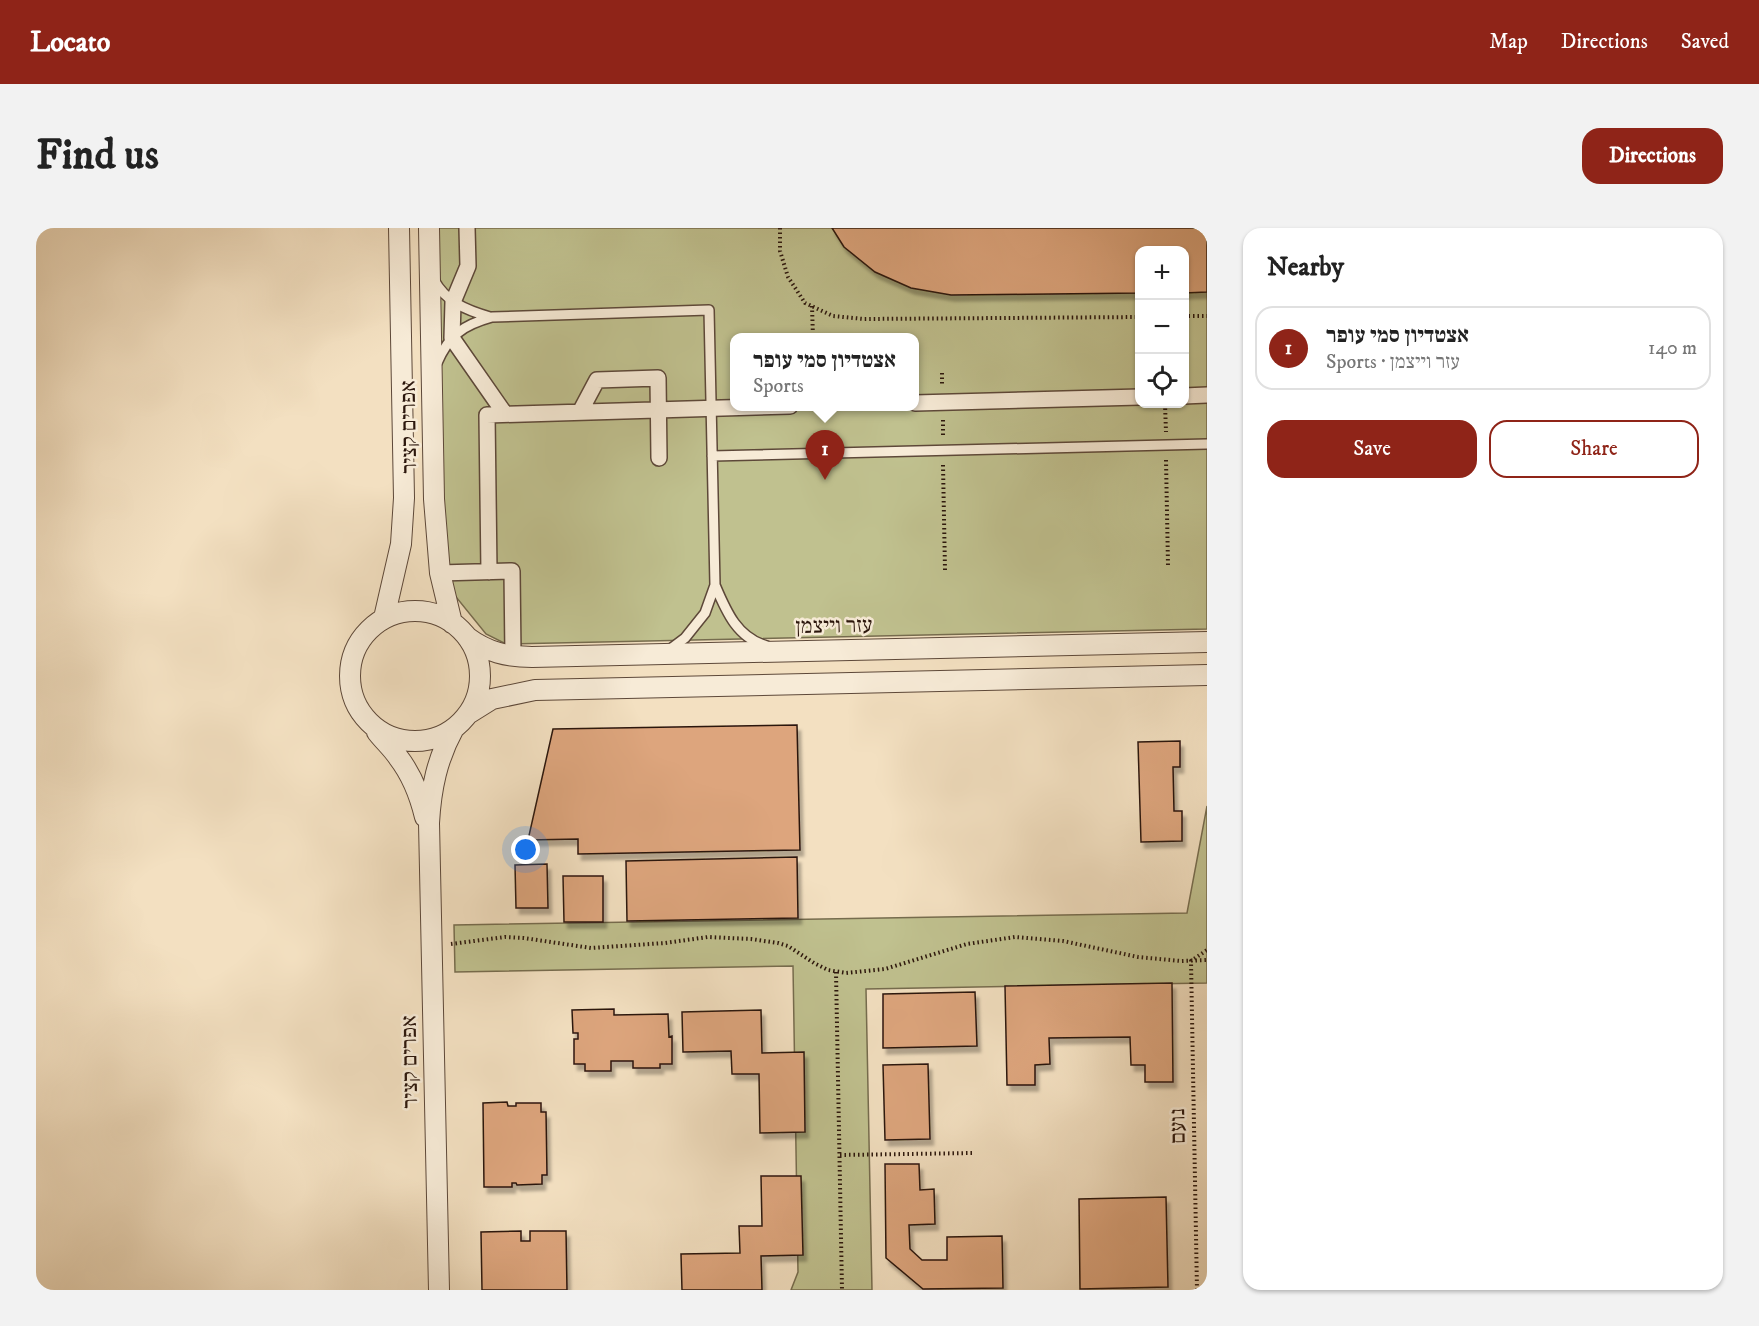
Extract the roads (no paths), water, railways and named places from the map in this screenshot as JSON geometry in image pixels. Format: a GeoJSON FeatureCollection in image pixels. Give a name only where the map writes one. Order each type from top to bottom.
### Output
{"type":"FeatureCollection","features":[{"type":"Feature","properties":{"kind":"street","name":"אפרים קציר"},"geometry":{"type":"LineString","coordinates":[[384,618],[400,544],[404,498],[399,228]]}},
{"type":"Feature","properties":{"kind":"street","name":"אפרים קציר"},"geometry":{"type":"LineString","coordinates":[[429,228],[434,499],[440,573],[452,623]]}},
{"type":"Feature","properties":{"kind":"street"},"geometry":{"type":"LineString","coordinates":[[467,228],[468,266],[453,302],[452,338],[505,414]]}},
{"type":"Feature","properties":{"kind":"street"},"geometry":{"type":"LineString","coordinates":[[580,412],[597,380],[658,378],[659,458]]}},
{"type":"Feature","properties":{"kind":"street"},"geometry":{"type":"LineString","coordinates":[[1189,396],[1207,395]]}},
{"type":"Feature","properties":{"kind":"street"},"geometry":{"type":"LineString","coordinates":[[919,403],[1135,397]]}},
{"type":"Feature","properties":{"kind":"street"},"geometry":{"type":"LineString","coordinates":[[489,572],[487,415],[730,408]]}},
{"type":"Feature","properties":{"kind":"street"},"geometry":{"type":"LineString","coordinates":[[440,573],[512,571],[513,656]]}},
{"type":"Feature","properties":{"kind":"street"},"geometry":{"type":"LineString","coordinates":[[468,714],[477,696],[480,675],[476,654],[466,637],[452,623],[434,614],[414,610],[384,618],[361,639],[350,667],[350,688],[353,698],[369,723],[386,735],[416,742],[436,738],[454,728],[468,714],[492,699],[535,690],[1207,675]]}},
{"type":"Feature","properties":{"kind":"street","name":"עזר וייצמן"},"geometry":{"type":"LineString","coordinates":[[466,637],[484,649],[513,656],[1207,642]]}},
{"type":"Feature","properties":{"kind":"street","name":"אפרים קציר"},"geometry":{"type":"LineString","coordinates":[[369,723],[398,756],[410,775],[419,796],[429,834]]}},
{"type":"Feature","properties":{"kind":"street","name":"אפרים קציר"},"geometry":{"type":"LineString","coordinates":[[439,1290],[429,834],[430,802],[435,772],[454,728]]}},
{"type":"Feature","properties":{"kind":"lane"},"geometry":{"type":"LineString","coordinates":[[430,273],[438,289],[453,302],[467,310],[492,317]]}},
{"type":"Feature","properties":{"kind":"lane"},"geometry":{"type":"LineString","coordinates":[[432,373],[443,349],[452,338],[470,323],[492,317],[709,310],[715,585],[726,613],[739,630],[758,644],[787,651]]}},
{"type":"Feature","properties":{"kind":"lane"},"geometry":{"type":"LineString","coordinates":[[711,456],[1207,444]]}},
{"type":"Feature","properties":{"kind":"lane"},"geometry":{"type":"LineString","coordinates":[[662,654],[685,638],[705,613],[715,585]]}},
{"type":"Feature","properties":{"kind":"place","name":"אצטדיון סמי עופר"},"geometry":{"type":"Point","coordinates":[825,480]}}]}
